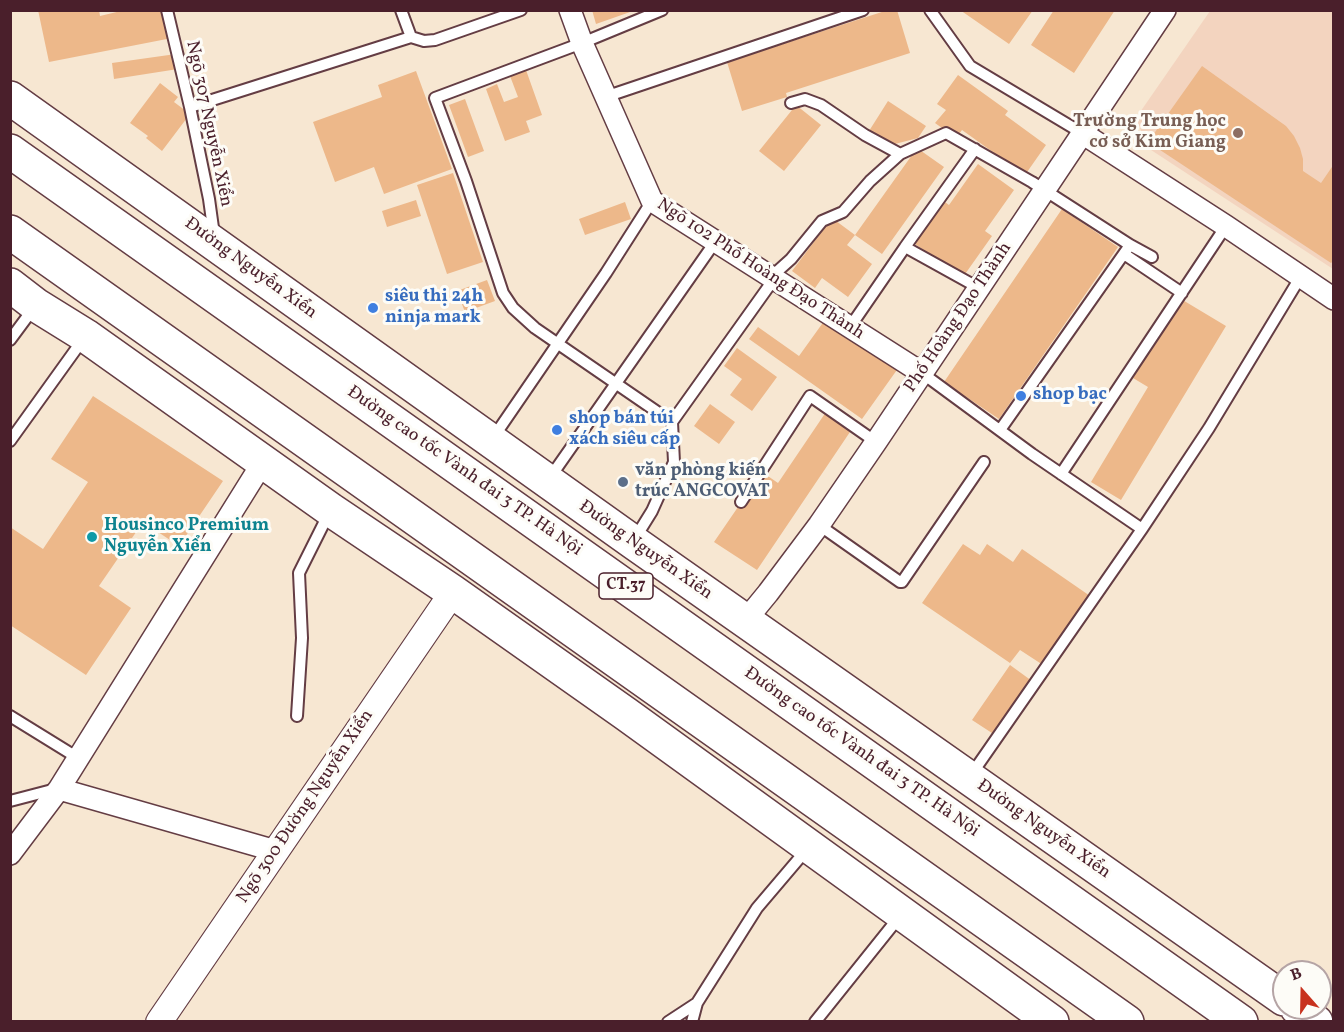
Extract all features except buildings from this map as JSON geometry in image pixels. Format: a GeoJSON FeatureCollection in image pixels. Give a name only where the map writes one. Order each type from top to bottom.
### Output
{"type":"FeatureCollection","features":[{"type":"Feature","properties":{"kind":"main road","name":"Đường Nguyễn Xiển"},"geometry":{"type":"LineString","coordinates":[[10,98],[633,542],[1272,991]]}},
{"type":"Feature","properties":{"kind":"main road","name":"Đường cao tốc Vành đai 3 TP. Hà Nội"},"geometry":{"type":"LineString","coordinates":[[10,151],[1241,1022]]}},
{"type":"Feature","properties":{"kind":"main road"},"geometry":{"type":"LineString","coordinates":[[10,232],[1127,1022]]}},
{"type":"Feature","properties":{"kind":"main road"},"geometry":{"type":"LineString","coordinates":[[10,244],[844,830],[1107,1022]]}},
{"type":"Feature","properties":{"kind":"main road"},"geometry":{"type":"LineString","coordinates":[[10,285],[626,714],[1052,1022]]}},
{"type":"Feature","properties":{"kind":"street","name":"Ngõ 102 Phố Hoàng Đạo Thành"},"geometry":{"type":"LineString","coordinates":[[570,10],[605,98],[652,201],[922,373]]}},
{"type":"Feature","properties":{"kind":"street","name":"Phố Hoàng Đạo Thành"},"geometry":{"type":"LineString","coordinates":[[746,621],[819,525],[876,442],[1165,10]]}},
{"type":"Feature","properties":{"kind":"street"},"geometry":{"type":"LineString","coordinates":[[1082,133],[1334,298]]}},
{"type":"Feature","properties":{"kind":"street"},"geometry":{"type":"LineString","coordinates":[[10,854],[59,789],[263,462]]}},
{"type":"Feature","properties":{"kind":"street","name":"Ngõ 300 Đường Nguyễn Xiển"},"geometry":{"type":"LineString","coordinates":[[159,1022],[453,592]]}},
{"type":"Feature","properties":{"kind":"street"},"geometry":{"type":"LineString","coordinates":[[59,789],[276,851]]}},
{"type":"Feature","properties":{"kind":"lane","name":"Ngõ 307 Nguyễn Xiển"},"geometry":{"type":"LineString","coordinates":[[167,10],[190,107],[216,244]]}},
{"type":"Feature","properties":{"kind":"lane"},"geometry":{"type":"LineString","coordinates":[[401,10],[411,38]]}},
{"type":"Feature","properties":{"kind":"lane"},"geometry":{"type":"LineString","coordinates":[[190,107],[411,38],[424,41],[435,40],[521,10]]}},
{"type":"Feature","properties":{"kind":"lane"},"geometry":{"type":"LineString","coordinates":[[662,10],[582,43],[435,98],[504,293],[513,308],[558,343],[672,422]]}},
{"type":"Feature","properties":{"kind":"lane"},"geometry":{"type":"LineString","coordinates":[[605,98],[863,10]]}},
{"type":"Feature","properties":{"kind":"lane"},"geometry":{"type":"LineString","coordinates":[[930,10],[970,66],[1082,133]]}},
{"type":"Feature","properties":{"kind":"lane"},"geometry":{"type":"LineString","coordinates":[[791,103],[805,99],[821,105],[865,135],[900,154]]}},
{"type":"Feature","properties":{"kind":"lane"},"geometry":{"type":"LineString","coordinates":[[633,542],[652,511],[674,462],[672,422],[773,278],[822,221],[843,212],[870,181],[900,154],[946,133],[1044,190],[1182,293]]}},
{"type":"Feature","properties":{"kind":"lane"},"geometry":{"type":"LineString","coordinates":[[850,327],[975,149]]}},
{"type":"Feature","properties":{"kind":"lane"},"geometry":{"type":"LineString","coordinates":[[491,441],[606,273],[652,201]]}},
{"type":"Feature","properties":{"kind":"lane"},"geometry":{"type":"LineString","coordinates":[[1061,474],[1226,226]]}},
{"type":"Feature","properties":{"kind":"lane"},"geometry":{"type":"LineString","coordinates":[[548,481],[715,242]]}},
{"type":"Feature","properties":{"kind":"lane"},"geometry":{"type":"LineString","coordinates":[[905,247],[979,288]]}},
{"type":"Feature","properties":{"kind":"lane"},"geometry":{"type":"LineString","coordinates":[[1127,250],[1152,256]]}},
{"type":"Feature","properties":{"kind":"lane"},"geometry":{"type":"LineString","coordinates":[[1000,430],[1127,250]]}},
{"type":"Feature","properties":{"kind":"lane"},"geometry":{"type":"LineString","coordinates":[[969,778],[1142,529],[1209,428],[1301,276]]}},
{"type":"Feature","properties":{"kind":"lane"},"geometry":{"type":"LineString","coordinates":[[10,340],[36,305]]}},
{"type":"Feature","properties":{"kind":"lane"},"geometry":{"type":"LineString","coordinates":[[10,441],[86,336]]}},
{"type":"Feature","properties":{"kind":"lane"},"geometry":{"type":"LineString","coordinates":[[922,373],[1061,474],[1142,529]]}},
{"type":"Feature","properties":{"kind":"lane"},"geometry":{"type":"LineString","coordinates":[[741,502],[810,396],[876,442]]}},
{"type":"Feature","properties":{"kind":"lane"},"geometry":{"type":"LineString","coordinates":[[819,525],[902,582],[984,462]]}},
{"type":"Feature","properties":{"kind":"lane"},"geometry":{"type":"LineString","coordinates":[[297,716],[302,638],[299,573],[331,510]]}},
{"type":"Feature","properties":{"kind":"lane"},"geometry":{"type":"LineString","coordinates":[[10,716],[78,758]]}},
{"type":"Feature","properties":{"kind":"lane"},"geometry":{"type":"LineString","coordinates":[[10,801],[59,789]]}},
{"type":"Feature","properties":{"kind":"lane"},"geometry":{"type":"LineString","coordinates":[[692,1022],[698,1003],[757,908],[810,846]]}},
{"type":"Feature","properties":{"kind":"lane"},"geometry":{"type":"LineString","coordinates":[[815,1022],[902,914]]}},
{"type":"Feature","properties":{"kind":"lane"},"geometry":{"type":"LineString","coordinates":[[668,1022],[698,1003]]}},
{"type":"Feature","properties":{"kind":"shaded area","name":"Trường Trung học cơ sở Kim Giang"},"geometry":{"type":"Polygon","coordinates":[[[1210,11],[1333,11],[1333,269],[1148,148],[1136,118],[1210,11]]]}},
{"type":"Feature","properties":{"kind":"place","name":"Trường Trung học cơ sở Kim Giang"},"geometry":{"type":"Point","coordinates":[1238,133]}},
{"type":"Feature","properties":{"kind":"place","name":"siêu thị 24h ninja mark"},"geometry":{"type":"Point","coordinates":[373,308]}},
{"type":"Feature","properties":{"kind":"place","name":"shop bạc"},"geometry":{"type":"Point","coordinates":[1021,396]}},
{"type":"Feature","properties":{"kind":"place","name":"shop bán túi xách siêu cấp"},"geometry":{"type":"Point","coordinates":[557,430]}},
{"type":"Feature","properties":{"kind":"place","name":"văn phòng kiến trúc ANGCOVAT"},"geometry":{"type":"Point","coordinates":[623,482]}},
{"type":"Feature","properties":{"kind":"place","name":"Housinco Premium Nguyễn Xiển"},"geometry":{"type":"Point","coordinates":[92,537]}}]}
